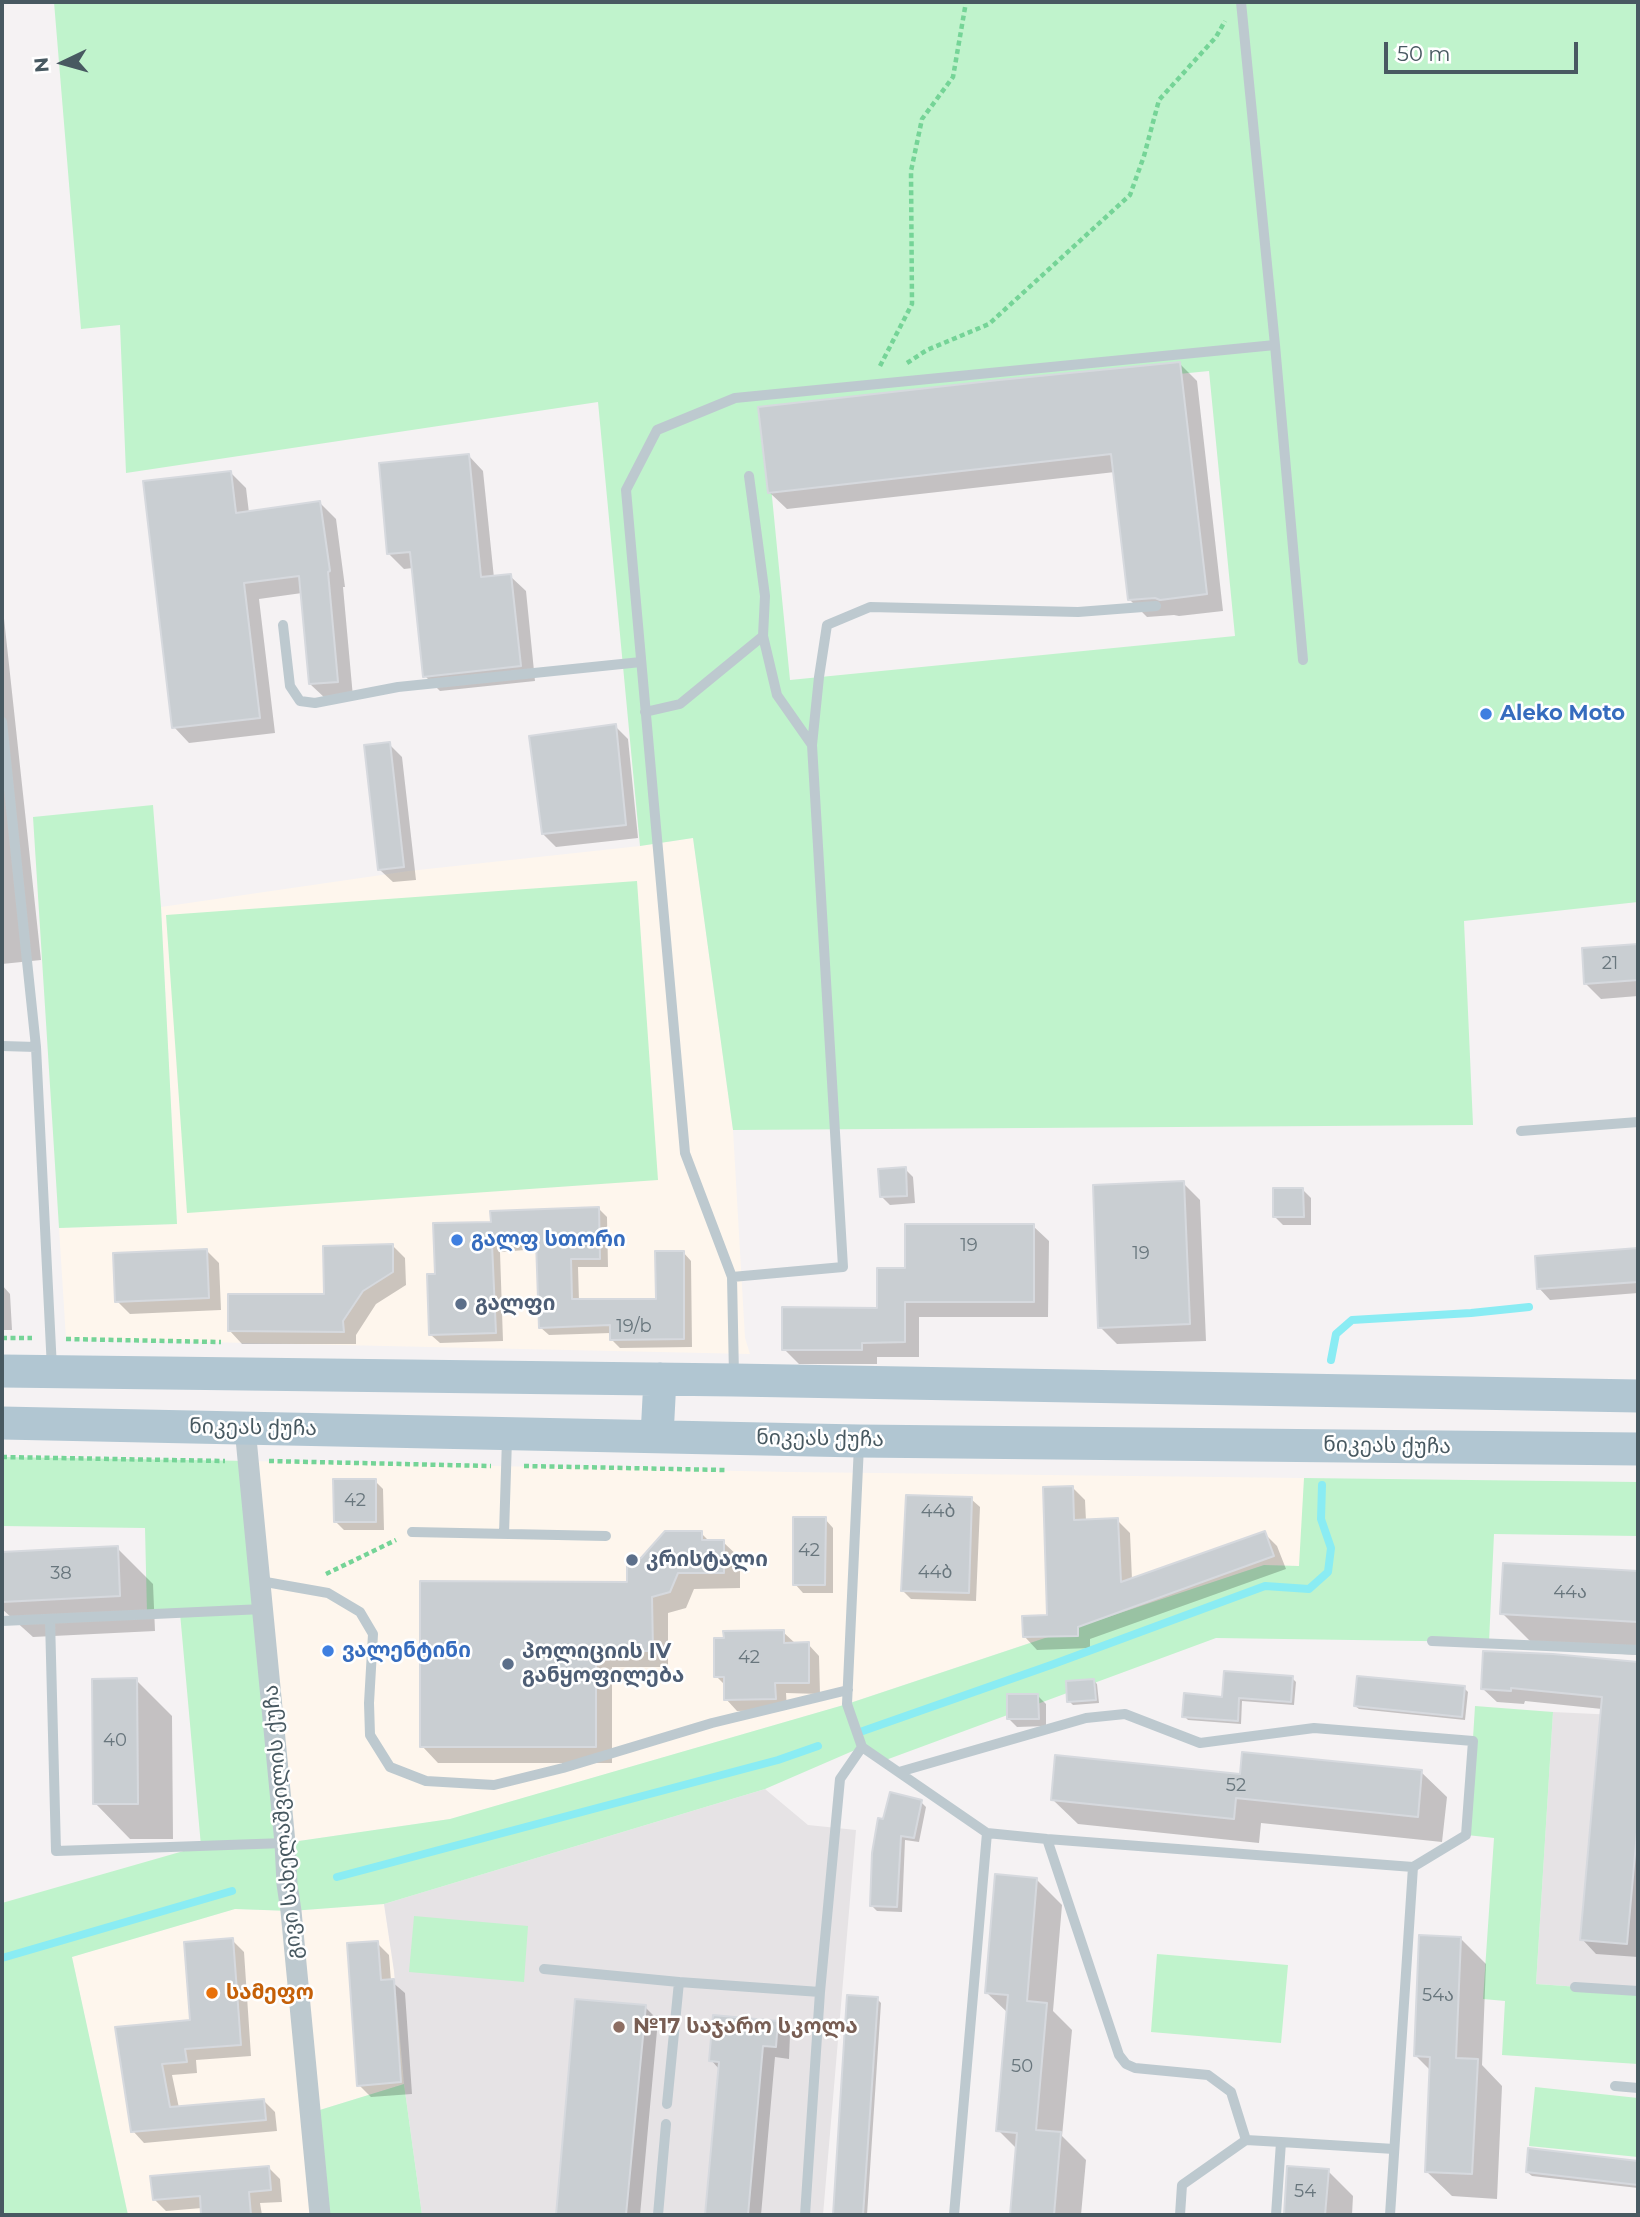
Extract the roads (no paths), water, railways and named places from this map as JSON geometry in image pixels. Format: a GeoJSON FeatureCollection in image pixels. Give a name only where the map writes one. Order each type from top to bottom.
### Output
{"type":"FeatureCollection","features":[{"type":"Feature","properties":{"kind":"main road"},"geometry":{"type":"LineString","coordinates":[[2,1371],[734,1380],[1638,1396]]}},
{"type":"Feature","properties":{"kind":"main road"},"geometry":{"type":"LineString","coordinates":[[657,1436],[660,1379]]}},
{"type":"Feature","properties":{"kind":"main road","name":"ნიკეას ქუჩა"},"geometry":{"type":"LineString","coordinates":[[2,1423],[859,1441],[1638,1449]]}},
{"type":"Feature","properties":{"kind":"street","name":"გივი სახელაშვილის ქუჩა"},"geometry":{"type":"LineString","coordinates":[[246,1428],[320,2215]]}},
{"type":"Feature","properties":{"kind":"lane"},"geometry":{"type":"LineString","coordinates":[[1241,2],[1303,660]]}},
{"type":"Feature","properties":{"kind":"lane"},"geometry":{"type":"LineString","coordinates":[[734,1380],[732,1277],[685,1153],[626,490],[657,430],[735,398],[1275,345]]}},
{"type":"Feature","properties":{"kind":"lane"},"geometry":{"type":"LineString","coordinates":[[749,476],[765,596],[763,636],[777,695],[812,745]]}},
{"type":"Feature","properties":{"kind":"lane"},"geometry":{"type":"LineString","coordinates":[[732,1277],[843,1267],[812,745],[818,677],[827,625],[870,607],[1078,612],[1156,606]]}},
{"type":"Feature","properties":{"kind":"lane"},"geometry":{"type":"LineString","coordinates":[[282,625],[290,686],[300,701],[315,703],[398,687],[641,662]]}},
{"type":"Feature","properties":{"kind":"lane"},"geometry":{"type":"LineString","coordinates":[[645,712],[680,704],[763,636]]}},
{"type":"Feature","properties":{"kind":"lane"},"geometry":{"type":"LineString","coordinates":[[2,722],[36,1047],[52,1371]]}},
{"type":"Feature","properties":{"kind":"lane"},"geometry":{"type":"LineString","coordinates":[[2,1046],[36,1047]]}},
{"type":"Feature","properties":{"kind":"lane"},"geometry":{"type":"LineString","coordinates":[[1521,1132],[1638,1122]]}},
{"type":"Feature","properties":{"kind":"lane"},"geometry":{"type":"LineString","coordinates":[[504,1534],[508,1433]]}},
{"type":"Feature","properties":{"kind":"lane"},"geometry":{"type":"LineString","coordinates":[[859,1441],[847,1704],[862,1747],[987,1833],[1413,1867],[1466,1835],[1473,1741],[1314,1728],[1200,1743],[1125,1714],[1086,1718],[899,1772]]}},
{"type":"Feature","properties":{"kind":"lane"},"geometry":{"type":"LineString","coordinates":[[412,1532],[606,1536]]}},
{"type":"Feature","properties":{"kind":"lane"},"geometry":{"type":"LineString","coordinates":[[260,1581],[328,1593],[360,1612],[373,1634],[370,1735],[390,1768],[426,1781],[494,1785],[563,1768],[712,1723],[848,1690]]}},
{"type":"Feature","properties":{"kind":"lane"},"geometry":{"type":"LineString","coordinates":[[2,1621],[263,1609]]}},
{"type":"Feature","properties":{"kind":"lane"},"geometry":{"type":"LineString","coordinates":[[50,1619],[57,1851],[285,1843]]}},
{"type":"Feature","properties":{"kind":"lane"},"geometry":{"type":"LineString","coordinates":[[1432,1641],[1638,1650]]}},
{"type":"Feature","properties":{"kind":"lane"},"geometry":{"type":"LineString","coordinates":[[804,2215],[820,1992],[840,1779],[862,1747]]}},
{"type":"Feature","properties":{"kind":"lane"},"geometry":{"type":"LineString","coordinates":[[954,2215],[987,1833]]}},
{"type":"Feature","properties":{"kind":"lane"},"geometry":{"type":"LineString","coordinates":[[1047,1839],[1119,2055],[1126,2064],[1135,2068],[1208,2075],[1231,2092],[1246,2140]]}},
{"type":"Feature","properties":{"kind":"lane"},"geometry":{"type":"LineString","coordinates":[[1390,2215],[1413,1867]]}},
{"type":"Feature","properties":{"kind":"lane"},"geometry":{"type":"LineString","coordinates":[[544,1969],[820,1992]]}},
{"type":"Feature","properties":{"kind":"lane"},"geometry":{"type":"LineString","coordinates":[[667,2104],[679,1982]]}},
{"type":"Feature","properties":{"kind":"lane"},"geometry":{"type":"LineString","coordinates":[[1574,1987],[1638,1991]]}},
{"type":"Feature","properties":{"kind":"lane"},"geometry":{"type":"LineString","coordinates":[[1615,2086],[1638,2088]]}},
{"type":"Feature","properties":{"kind":"lane"},"geometry":{"type":"LineString","coordinates":[[658,2215],[666,2124]]}},
{"type":"Feature","properties":{"kind":"lane"},"geometry":{"type":"LineString","coordinates":[[1180,2215],[1182,2185],[1246,2140],[1394,2148]]}},
{"type":"Feature","properties":{"kind":"lane"},"geometry":{"type":"LineString","coordinates":[[1276,2215],[1281,2142]]}},
{"type":"Feature","properties":{"kind":"waterway"},"geometry":{"type":"LineString","coordinates":[[1331,1360],[1336,1334],[1352,1320],[1529,1307]]}},
{"type":"Feature","properties":{"kind":"waterway"},"geometry":{"type":"LineString","coordinates":[[860,1732],[1265,1586],[1309,1589],[1328,1572],[1331,1548],[1321,1519],[1322,1485]]}},
{"type":"Feature","properties":{"kind":"waterway"},"geometry":{"type":"LineString","coordinates":[[337,1877],[778,1760],[818,1746]]}},
{"type":"Feature","properties":{"kind":"waterway"},"geometry":{"type":"LineString","coordinates":[[2,1958],[232,1891]]}},
{"type":"Feature","properties":{"kind":"place","name":"Aleko Moto"},"geometry":{"type":"Point","coordinates":[1486,714]}},
{"type":"Feature","properties":{"kind":"place","name":"გალფ სთორი"},"geometry":{"type":"Point","coordinates":[457,1240]}},
{"type":"Feature","properties":{"kind":"place","name":"გალფი"},"geometry":{"type":"Point","coordinates":[461,1304]}},
{"type":"Feature","properties":{"kind":"place","name":"კრისტალი"},"geometry":{"type":"Point","coordinates":[632,1560]}},
{"type":"Feature","properties":{"kind":"place","name":"ვალენტინი"},"geometry":{"type":"Point","coordinates":[328,1651]}},
{"type":"Feature","properties":{"kind":"place","name":"პოლიციის IV განყოფილება"},"geometry":{"type":"Point","coordinates":[508,1664]}},
{"type":"Feature","properties":{"kind":"place","name":"სამეფო"},"geometry":{"type":"Point","coordinates":[212,1993]}},
{"type":"Feature","properties":{"kind":"place","name":"№17 საჯარო სკოლა"},"geometry":{"type":"Point","coordinates":[619,2027]}}]}
